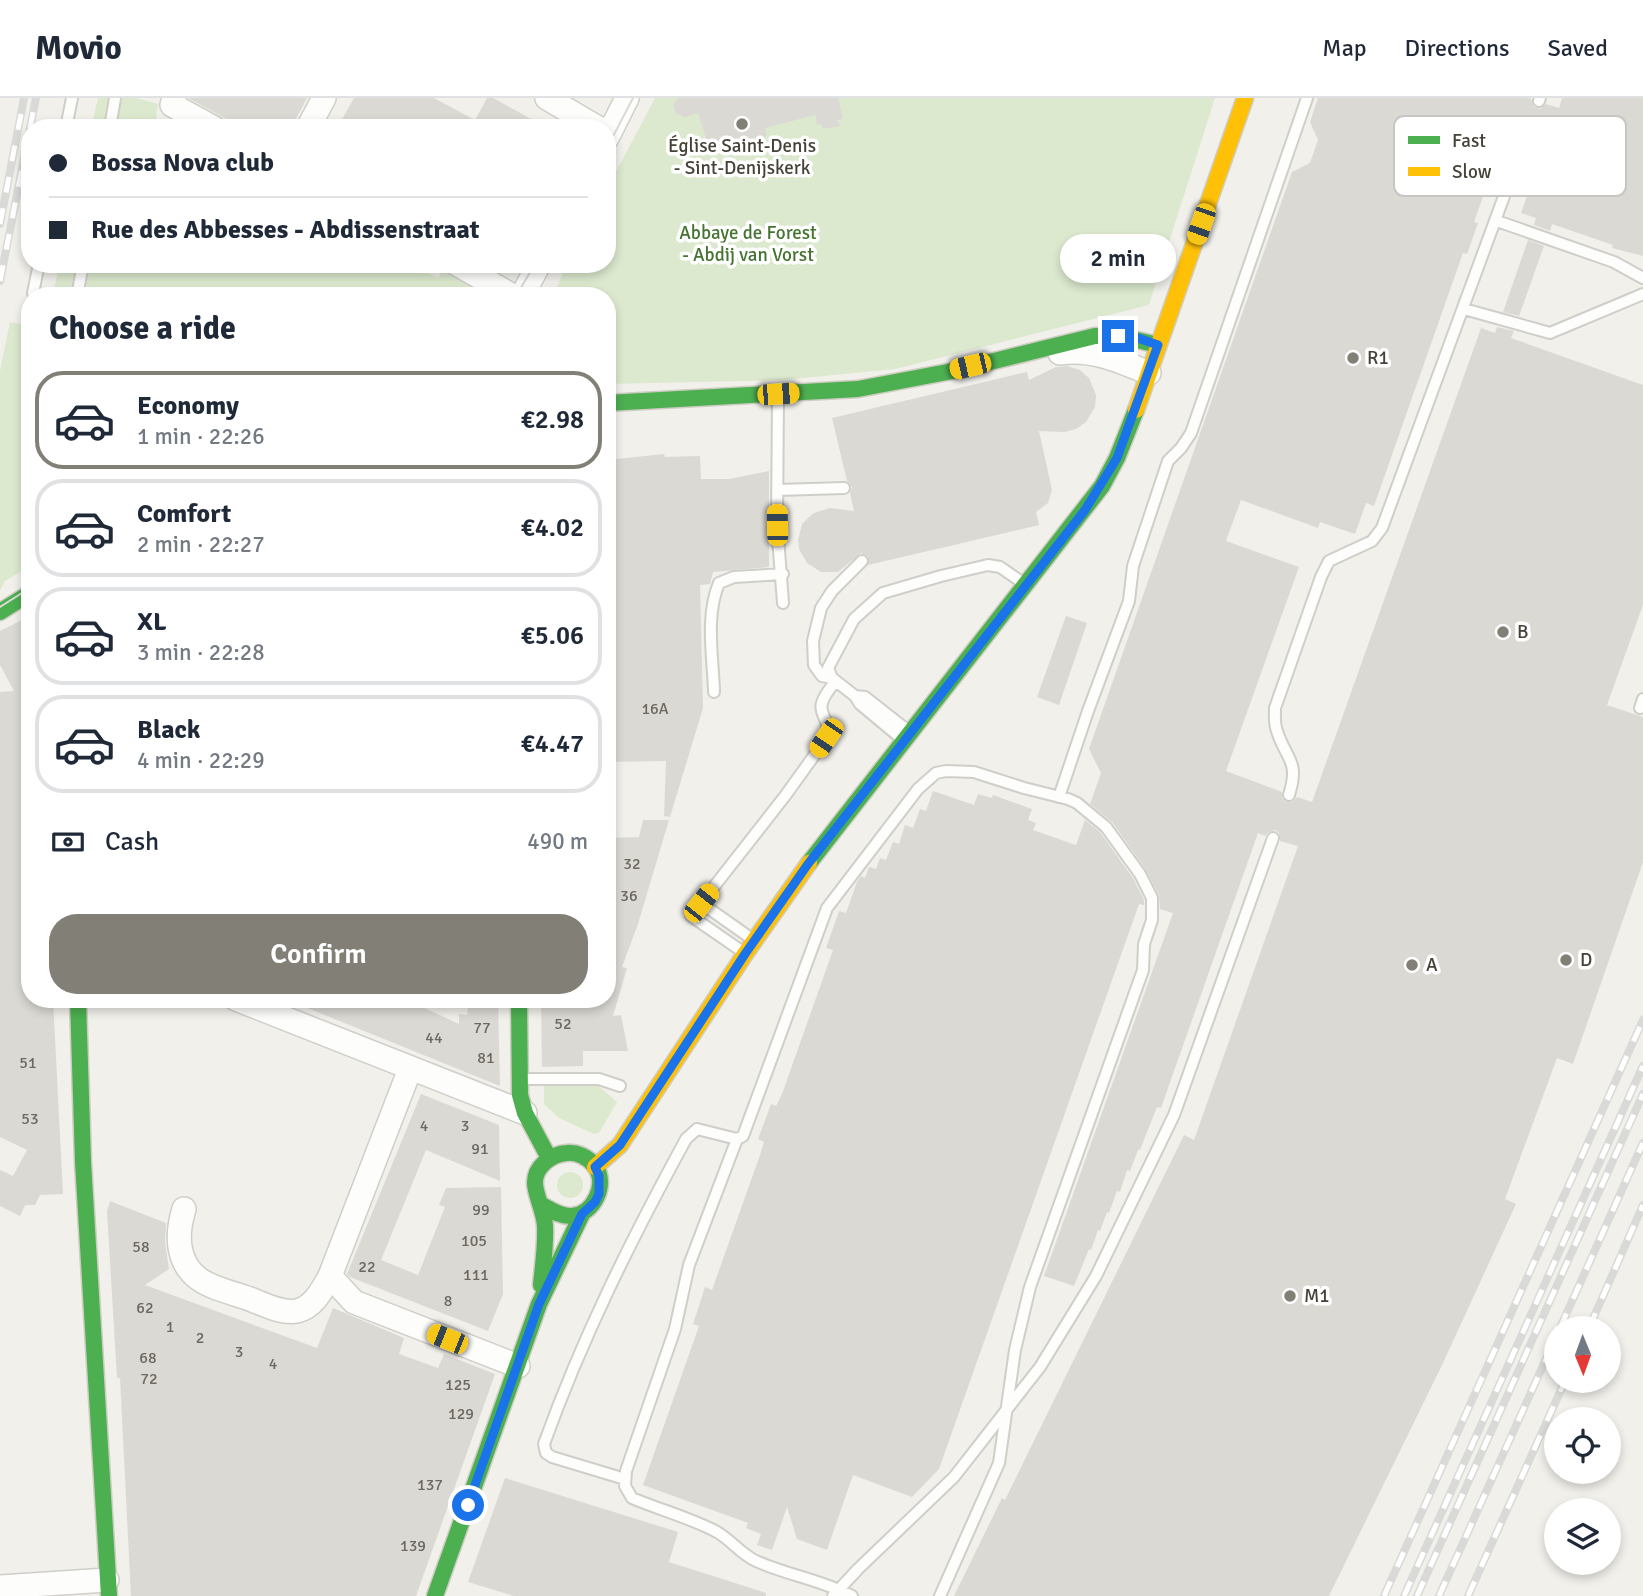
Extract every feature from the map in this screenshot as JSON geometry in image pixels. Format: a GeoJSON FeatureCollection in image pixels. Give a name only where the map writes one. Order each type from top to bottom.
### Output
{"type":"FeatureCollection","features":[{"type":"Feature","properties":{"kind":"main road"},"geometry":{"type":"LineString","coordinates":[[595,1167],[620,1145],[808,864],[1102,486],[1117,458],[1149,373],[1245,98]]}},
{"type":"Feature","properties":{"kind":"main road"},"geometry":{"type":"LineString","coordinates":[[616,403],[858,389],[898,383],[1104,335],[1132,336],[1158,345]]}},
{"type":"Feature","properties":{"kind":"main road"},"geometry":{"type":"LineString","coordinates":[[0,612],[21,599]]}},
{"type":"Feature","properties":{"kind":"main road"},"geometry":{"type":"LineString","coordinates":[[78,1008],[83,1162],[108,1588]]}},
{"type":"Feature","properties":{"kind":"main road"},"geometry":{"type":"LineString","coordinates":[[519,1008],[520,1095],[525,1113],[550,1158]]}},
{"type":"Feature","properties":{"kind":"main road"},"geometry":{"type":"LineString","coordinates":[[435,1596],[539,1304],[582,1214],[595,1202],[599,1194],[599,1176],[595,1167],[587,1158],[575,1153],[562,1153],[550,1158],[540,1167],[535,1179],[536,1193],[542,1205],[544,1245],[539,1304]]}},
{"type":"Feature","properties":{"kind":"main road"},"geometry":{"type":"LineString","coordinates":[[542,1205],[560,1216],[582,1214]]}},
{"type":"Feature","properties":{"kind":"street"},"geometry":{"type":"LineString","coordinates":[[313,119],[324,98]]}},
{"type":"Feature","properties":{"kind":"street"},"geometry":{"type":"LineString","coordinates":[[547,98],[582,119]]}},
{"type":"Feature","properties":{"kind":"street"},"geometry":{"type":"LineString","coordinates":[[614,119],[627,98]]}},
{"type":"Feature","properties":{"kind":"street"},"geometry":{"type":"LineString","coordinates":[[173,102],[200,119]]}},
{"type":"Feature","properties":{"kind":"street"},"geometry":{"type":"LineString","coordinates":[[473,273],[497,287]]}},
{"type":"Feature","properties":{"kind":"street"},"geometry":{"type":"LineString","coordinates":[[1018,355],[1076,350],[1103,355],[1149,373]]}},
{"type":"Feature","properties":{"kind":"street"},"geometry":{"type":"LineString","coordinates":[[258,1008],[525,1113]]}},
{"type":"Feature","properties":{"kind":"street"},"geometry":{"type":"LineString","coordinates":[[184,1209],[179,1231],[182,1254],[189,1272],[204,1282],[276,1308],[296,1311],[314,1301],[330,1276],[410,1069]]}},
{"type":"Feature","properties":{"kind":"street"},"geometry":{"type":"LineString","coordinates":[[330,1276],[354,1302],[518,1366]]}},
{"type":"Feature","properties":{"kind":"street"},"geometry":{"type":"LineString","coordinates":[[0,1587],[108,1588]]}},
{"type":"Feature","properties":{"kind":"lane"},"geometry":{"type":"LineString","coordinates":[[68,119],[72,98]]}},
{"type":"Feature","properties":{"kind":"lane"},"geometry":{"type":"LineString","coordinates":[[112,119],[115,98]]}},
{"type":"Feature","properties":{"kind":"lane"},"geometry":{"type":"LineString","coordinates":[[1059,797],[1087,710],[1129,601],[1133,566],[1164,472],[1168,461],[1181,449],[1191,433],[1307,98]]}},
{"type":"Feature","properties":{"kind":"lane"},"geometry":{"type":"LineString","coordinates":[[1289,794],[1294,780],[1294,768],[1275,727],[1275,708],[1321,577],[1329,561],[1372,541],[1382,528],[1505,196]]}},
{"type":"Feature","properties":{"kind":"lane"},"geometry":{"type":"LineString","coordinates":[[1497,221],[1614,262],[1643,278]]}},
{"type":"Feature","properties":{"kind":"lane"},"geometry":{"type":"LineString","coordinates":[[1464,309],[1550,333],[1643,294]]}},
{"type":"Feature","properties":{"kind":"lane"},"geometry":{"type":"LineString","coordinates":[[778,394],[777,525],[783,574],[783,603]]}},
{"type":"Feature","properties":{"kind":"lane"},"geometry":{"type":"LineString","coordinates":[[777,490],[844,488]]}},
{"type":"Feature","properties":{"kind":"lane"},"geometry":{"type":"LineString","coordinates":[[862,561],[832,591],[821,608],[813,641],[814,665],[822,676],[834,680],[855,696],[860,705],[908,736]]}},
{"type":"Feature","properties":{"kind":"lane"},"geometry":{"type":"LineString","coordinates":[[834,680],[828,668],[854,619],[883,593],[988,565],[1000,567],[1026,585]]}},
{"type":"Feature","properties":{"kind":"lane"},"geometry":{"type":"LineString","coordinates":[[715,692],[711,622],[713,596],[719,583],[734,577],[783,574]]}},
{"type":"Feature","properties":{"kind":"lane"},"geometry":{"type":"LineString","coordinates":[[750,947],[691,916],[785,796],[826,738],[828,730],[821,713],[821,705],[834,680]]}},
{"type":"Feature","properties":{"kind":"lane"},"geometry":{"type":"LineString","coordinates":[[625,1479],[552,1458],[546,1453],[544,1444],[582,1345],[646,1213],[686,1139],[697,1129],[737,1139],[743,1136],[827,908],[923,783],[936,773],[974,772],[1077,803],[1107,827],[1149,887],[1153,907],[1144,944],[1143,970],[1030,1287],[1015,1350],[999,1463],[940,1596]]}},
{"type":"Feature","properties":{"kind":"lane"},"geometry":{"type":"LineString","coordinates":[[836,1593],[954,1476],[1040,1367],[1096,1276],[1174,1115],[1273,838]]}},
{"type":"Feature","properties":{"kind":"lane"},"geometry":{"type":"LineString","coordinates":[[701,903],[750,947]]}},
{"type":"Feature","properties":{"kind":"lane"},"geometry":{"type":"LineString","coordinates":[[520,1079],[599,1079],[620,1086]]}},
{"type":"Feature","properties":{"kind":"lane"},"geometry":{"type":"LineString","coordinates":[[737,1139],[689,1265],[675,1329],[625,1479],[627,1493],[632,1498],[721,1534],[750,1558],[771,1568],[836,1593],[852,1596]]}},
{"type":"Feature","properties":{"kind":"green space"},"geometry":{"type":"Polygon","coordinates":[[[98,98],[136,98],[158,104],[158,119],[93,119],[98,98]]]}},
{"type":"Feature","properties":{"kind":"green space","name":"Abbaye de Forest - Abdij van Vorst"},"geometry":{"type":"Polygon","coordinates":[[[655,98],[811,98],[817,124],[821,124],[823,129],[839,125],[838,98],[1215,98],[1149,305],[895,369],[782,380],[616,384],[616,287],[557,287],[563,273],[616,273],[616,172],[655,98]]]}},
{"type":"Feature","properties":{"kind":"green space"},"geometry":{"type":"Polygon","coordinates":[[[58,273],[428,273],[438,278],[441,273],[461,273],[484,287],[54,287],[58,273]]]}},
{"type":"Feature","properties":{"kind":"green space"},"geometry":{"type":"Polygon","coordinates":[[[10,322],[21,324],[21,571],[5,581],[0,590],[0,371],[10,322]]]}},
{"type":"Feature","properties":{"kind":"green space"},"geometry":{"type":"Polygon","coordinates":[[[544,1083],[595,1083],[617,1102],[599,1133],[594,1134],[559,1118],[544,1104],[544,1083]]]}},
{"type":"Feature","properties":{"kind":"green space"},"geometry":{"type":"Polygon","coordinates":[[[570,1172],[579,1176],[583,1185],[579,1194],[570,1198],[561,1194],[557,1185],[561,1176],[570,1172]]]}},
{"type":"Feature","properties":{"kind":"building"},"geometry":{"type":"Polygon","coordinates":[[[188,98],[307,98],[296,119],[226,119],[188,98]]]}},
{"type":"Feature","properties":{"kind":"building"},"geometry":{"type":"Polygon","coordinates":[[[354,98],[434,98],[473,119],[342,119],[354,98]]]}},
{"type":"Feature","properties":{"kind":"building"},"geometry":{"type":"Polygon","coordinates":[[[487,98],[493,98],[532,119],[476,119],[487,98]]]}},
{"type":"Feature","properties":{"kind":"building","name":"Église Saint-Denis - Sint-Denijskerk"},"geometry":{"type":"Polygon","coordinates":[[[679,98],[838,98],[843,119],[838,120],[840,126],[823,129],[821,124],[817,125],[815,115],[765,128],[767,136],[727,146],[727,149],[711,154],[698,113],[685,117],[676,114],[673,104],[679,98]]]}},
{"type":"Feature","properties":{"kind":"building"},"geometry":{"type":"Polygon","coordinates":[[[1318,98],[1529,98],[1534,107],[1540,109],[1546,104],[1559,108],[1562,98],[1643,98],[1643,256],[1612,248],[1613,245],[1552,224],[1550,231],[1534,225],[1536,218],[1521,213],[1527,196],[1626,196],[1626,116],[1394,116],[1394,196],[1483,196],[1474,222],[1478,223],[1467,254],[1463,253],[1374,506],[1366,503],[1355,534],[1320,522],[1318,528],[1241,500],[1226,541],[1299,567],[1226,771],[1282,792],[1282,798],[1286,802],[1292,802],[1297,797],[1312,802],[1481,328],[1495,333],[1497,327],[1514,331],[1511,338],[1643,385],[1643,605],[1607,705],[1643,717],[1643,862],[1573,1064],[1557,1058],[1505,1199],[1516,1204],[1443,1363],[1329,1596],[954,1596],[1002,1498],[1005,1500],[1184,1135],[1194,1140],[1298,846],[1280,841],[1279,833],[1275,830],[1265,836],[1258,833],[1161,1108],[1157,1107],[1140,1150],[1130,1171],[1127,1170],[1120,1192],[1117,1191],[1074,1286],[1044,1276],[1173,913],[1160,909],[1159,895],[1146,870],[1112,822],[1090,804],[1101,773],[1089,749],[1292,172],[1310,163],[1318,140],[1310,122],[1318,98]]]}},
{"type":"Feature","properties":{"kind":"building"},"geometry":{"type":"Polygon","coordinates":[[[1528,240],[1544,246],[1519,316],[1503,312],[1528,240]]]}},
{"type":"Feature","properties":{"kind":"building"},"geometry":{"type":"Polygon","coordinates":[[[1067,366],[1080,370],[1089,378],[1096,395],[1095,407],[1086,422],[1076,429],[1064,432],[1039,431],[1052,490],[1048,503],[1036,512],[1039,525],[868,565],[868,556],[861,553],[838,572],[821,572],[807,563],[799,549],[802,524],[814,513],[830,508],[854,511],[850,493],[852,487],[847,481],[832,418],[1027,372],[1029,380],[1056,367],[1067,366]]]}},
{"type":"Feature","properties":{"kind":"building"},"geometry":{"type":"Polygon","coordinates":[[[664,454],[665,457],[700,456],[701,479],[729,479],[769,471],[769,567],[713,572],[710,584],[700,585],[703,708],[670,817],[664,816],[666,761],[616,762],[616,459],[664,454]]]}},
{"type":"Feature","properties":{"kind":"building"},"geometry":{"type":"Polygon","coordinates":[[[1066,616],[1087,623],[1059,705],[1037,697],[1066,616]]]}},
{"type":"Feature","properties":{"kind":"building"},"geometry":{"type":"Polygon","coordinates":[[[21,620],[21,1008],[53,1008],[63,1194],[40,1195],[35,1205],[25,1205],[20,1216],[0,1206],[0,1170],[13,1176],[27,1150],[0,1137],[0,692],[14,691],[0,665],[0,631],[21,620]]]}},
{"type":"Feature","properties":{"kind":"building"},"geometry":{"type":"Polygon","coordinates":[[[933,791],[974,805],[978,794],[992,798],[993,795],[1032,809],[1028,820],[1036,823],[1033,830],[1076,845],[1085,820],[1100,832],[1133,878],[1144,905],[1139,904],[939,1469],[912,1497],[853,1475],[827,1550],[797,1539],[787,1507],[772,1550],[757,1545],[761,1534],[746,1528],[748,1523],[643,1485],[699,1326],[693,1324],[705,1287],[712,1290],[764,1142],[758,1139],[771,1104],[776,1106],[782,1094],[833,950],[826,948],[839,911],[846,913],[857,882],[861,876],[865,878],[869,867],[876,869],[880,858],[886,860],[893,842],[899,844],[905,825],[913,828],[920,809],[926,811],[933,791]]]}},
{"type":"Feature","properties":{"kind":"building"},"geometry":{"type":"Polygon","coordinates":[[[643,820],[669,820],[638,924],[622,967],[627,968],[616,1006],[616,838],[639,837],[643,820]]]}},
{"type":"Feature","properties":{"kind":"building"},"geometry":{"type":"Polygon","coordinates":[[[307,1008],[424,1008],[459,1024],[459,1014],[467,1015],[468,1008],[498,1008],[500,1086],[307,1008]]]}},
{"type":"Feature","properties":{"kind":"building"},"geometry":{"type":"Polygon","coordinates":[[[541,1008],[615,1008],[613,1016],[621,1015],[628,1051],[583,1051],[583,1066],[542,1067],[541,1008]]]}},
{"type":"Feature","properties":{"kind":"building"},"geometry":{"type":"Polygon","coordinates":[[[421,1094],[499,1125],[500,1181],[426,1150],[381,1260],[418,1275],[445,1207],[439,1205],[446,1188],[501,1187],[503,1294],[488,1331],[347,1274],[421,1094]]]}},
{"type":"Feature","properties":{"kind":"building"},"geometry":{"type":"Polygon","coordinates":[[[110,1201],[166,1223],[165,1243],[169,1269],[145,1285],[317,1348],[333,1308],[404,1338],[399,1354],[438,1368],[444,1354],[495,1374],[416,1596],[131,1596],[120,1378],[117,1378],[107,1211],[110,1201]]]}},
{"type":"Feature","properties":{"kind":"building"},"geometry":{"type":"Polygon","coordinates":[[[505,1478],[678,1532],[669,1562],[766,1593],[766,1596],[514,1596],[468,1582],[505,1478]]]}},
{"type":"Feature","properties":{"kind":"tram line"},"geometry":{"type":"LineString","coordinates":[[616,131],[633,98]]}},
{"type":"Feature","properties":{"kind":"tram line"},"geometry":{"type":"LineString","coordinates":[[521,287],[530,273]]}},
{"type":"Feature","properties":{"kind":"tram line"},"geometry":{"type":"LineString","coordinates":[[0,607],[21,594]]}},
{"type":"Feature","properties":{"kind":"railway"},"geometry":{"type":"LineString","coordinates":[[0,224],[24,98]]}},
{"type":"Feature","properties":{"kind":"railway"},"geometry":{"type":"LineString","coordinates":[[32,119],[36,98]]}},
{"type":"Feature","properties":{"kind":"railway"},"geometry":{"type":"LineString","coordinates":[[0,281],[21,174]]}},
{"type":"Feature","properties":{"kind":"railway"},"geometry":{"type":"LineString","coordinates":[[1384,1596],[1643,1020]]}},
{"type":"Feature","properties":{"kind":"railway"},"geometry":{"type":"LineString","coordinates":[[1404,1596],[1643,1066]]}},
{"type":"Feature","properties":{"kind":"railway"},"geometry":{"type":"LineString","coordinates":[[1417,1596],[1643,1094]]}},
{"type":"Feature","properties":{"kind":"railway"},"geometry":{"type":"LineString","coordinates":[[1565,1316],[1643,1143]]}},
{"type":"Feature","properties":{"kind":"railway"},"geometry":{"type":"LineString","coordinates":[[1594,1316],[1643,1205]]}},
{"type":"Feature","properties":{"kind":"railway"},"geometry":{"type":"LineString","coordinates":[[1439,1596],[1544,1364]]}},
{"type":"Feature","properties":{"kind":"railway"},"geometry":{"type":"LineString","coordinates":[[1468,1596],[1560,1393]]}},
{"type":"Feature","properties":{"kind":"traffic: fast"},"geometry":{"type":"LineString","coordinates":[[616,402],[858,389],[958,370],[1095,336],[1120,336],[1158,345]]}},
{"type":"Feature","properties":{"kind":"traffic: fast"},"geometry":{"type":"LineString","coordinates":[[809,863],[1102,486],[1117,458],[1136,410]]}},
{"type":"Feature","properties":{"kind":"traffic: fast"},"geometry":{"type":"LineString","coordinates":[[0,612],[21,599]]}},
{"type":"Feature","properties":{"kind":"traffic: fast"},"geometry":{"type":"LineString","coordinates":[[78,1008],[83,1162],[109,1596]]}},
{"type":"Feature","properties":{"kind":"traffic: fast"},"geometry":{"type":"LineString","coordinates":[[519,1008],[520,1095],[525,1113],[549,1158]]}},
{"type":"Feature","properties":{"kind":"traffic: fast"},"geometry":{"type":"LineString","coordinates":[[541,1285],[545,1226],[535,1184],[537,1172],[545,1162],[567,1153],[582,1156],[595,1166],[599,1173],[599,1189],[597,1197],[587,1210],[568,1216],[542,1205]]}},
{"type":"Feature","properties":{"kind":"traffic: fast"},"geometry":{"type":"LineString","coordinates":[[435,1596],[539,1304],[582,1214]]}},
{"type":"Feature","properties":{"kind":"traffic: slow"},"geometry":{"type":"LineString","coordinates":[[1136,410],[1245,98]]}},
{"type":"Feature","properties":{"kind":"traffic: slow"},"geometry":{"type":"LineString","coordinates":[[595,1167],[620,1145],[745,954],[809,863]]}},
{"type":"Feature","properties":{"kind":"place","name":"Église Saint-Denis - Sint-Denijskerk"},"geometry":{"type":"Point","coordinates":[742,124]}},
{"type":"Feature","properties":{"kind":"place","name":"R1"},"geometry":{"type":"Point","coordinates":[1353,358]}},
{"type":"Feature","properties":{"kind":"place","name":"B"},"geometry":{"type":"Point","coordinates":[1503,632]}},
{"type":"Feature","properties":{"kind":"place","name":"D"},"geometry":{"type":"Point","coordinates":[1566,960]}},
{"type":"Feature","properties":{"kind":"place","name":"A"},"geometry":{"type":"Point","coordinates":[1412,965]}},
{"type":"Feature","properties":{"kind":"place","name":"M1"},"geometry":{"type":"Point","coordinates":[1290,1296]}},
{"type":"Feature","properties":{"kind":"route"},"geometry":{"type":"LineString","coordinates":[[468,1505],[539,1304],[582,1214],[595,1202],[599,1194],[599,1176],[595,1167],[620,1145],[745,954],[808,864],[1102,486],[1132,422],[1158,345],[1132,336],[1118,336]]}}]}
